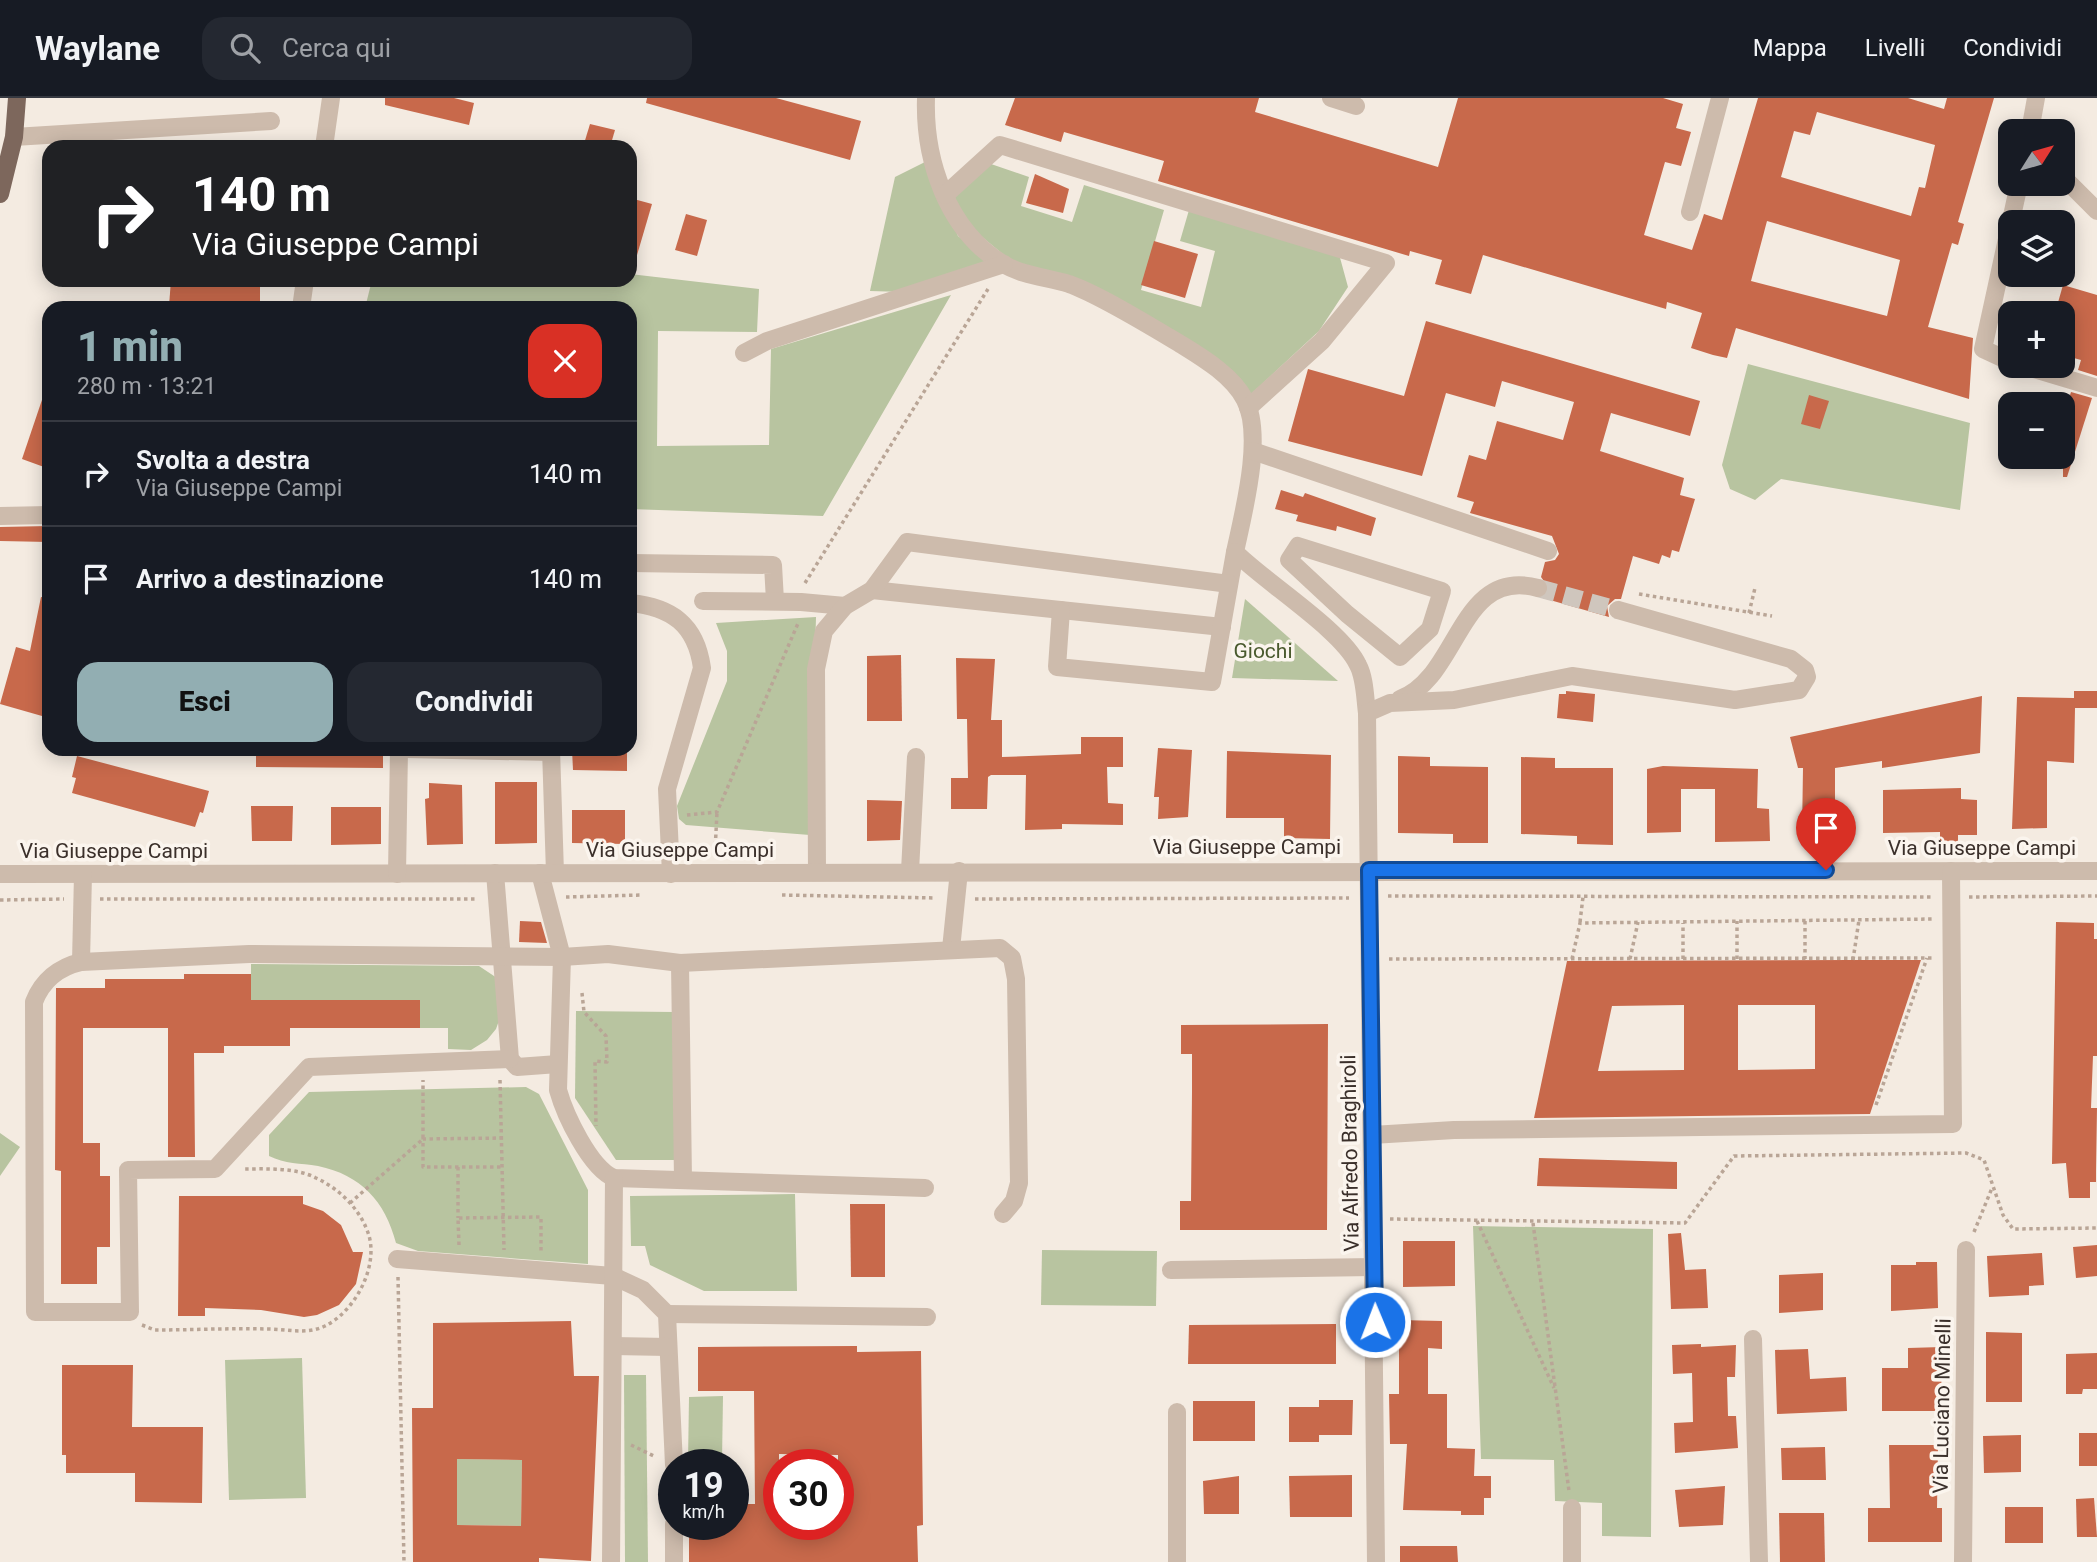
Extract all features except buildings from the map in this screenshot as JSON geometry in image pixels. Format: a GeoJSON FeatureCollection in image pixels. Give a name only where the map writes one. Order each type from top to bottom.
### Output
{"type":"FeatureCollection","features":[{"type":"Feature","properties":{"kind":"main road"},"geometry":{"type":"LineString","coordinates":[[0,194],[14,137],[17,98]]}},
{"type":"Feature","properties":{"kind":"street"},"geometry":{"type":"LineString","coordinates":[[325,140],[331,98]]}},
{"type":"Feature","properties":{"kind":"street"},"geometry":{"type":"LineString","coordinates":[[926,98],[925,130],[945,195],[963,232],[1004,264],[1038,279],[1069,284],[1159,331],[1210,362],[1245,399],[1248,408],[1253,451],[1212,682],[1057,667],[1062,610]]}},
{"type":"Feature","properties":{"kind":"street"},"geometry":{"type":"LineString","coordinates":[[1331,98],[1356,106]]}},
{"type":"Feature","properties":{"kind":"street"},"geometry":{"type":"LineString","coordinates":[[1690,212],[1720,98]]}},
{"type":"Feature","properties":{"kind":"street"},"geometry":{"type":"LineString","coordinates":[[2032,119],[2036,98]]}},
{"type":"Feature","properties":{"kind":"street"},"geometry":{"type":"LineString","coordinates":[[14,137],[271,121]]}},
{"type":"Feature","properties":{"kind":"street"},"geometry":{"type":"LineString","coordinates":[[945,195],[1000,145],[1386,263],[1322,341],[1248,408]]}},
{"type":"Feature","properties":{"kind":"street"},"geometry":{"type":"LineString","coordinates":[[2076,190],[2097,211]]}},
{"type":"Feature","properties":{"kind":"street"},"geometry":{"type":"LineString","coordinates":[[1998,356],[1983,349],[2016,196]]}},
{"type":"Feature","properties":{"kind":"street"},"geometry":{"type":"LineString","coordinates":[[744,353],[767,341],[1004,264]]}},
{"type":"Feature","properties":{"kind":"street"},"geometry":{"type":"LineString","coordinates":[[2064,378],[2097,388]]}},
{"type":"Feature","properties":{"kind":"street"},"geometry":{"type":"LineString","coordinates":[[1253,451],[1548,551]]}},
{"type":"Feature","properties":{"kind":"street"},"geometry":{"type":"LineString","coordinates":[[0,516],[42,515]]}},
{"type":"Feature","properties":{"kind":"street"},"geometry":{"type":"LineString","coordinates":[[817,872],[816,669],[824,631],[845,606],[872,590],[907,542],[1229,584]]}},
{"type":"Feature","properties":{"kind":"street"},"geometry":{"type":"LineString","coordinates":[[1298,546],[1442,591],[1430,629],[1400,657],[1347,614],[1289,560],[1298,546]]}},
{"type":"Feature","properties":{"kind":"street","name":"Via Alfredo Braghiroli"},"geometry":{"type":"LineString","coordinates":[[1235,552],[1346,646],[1360,667],[1367,713],[1376,1562]]}},
{"type":"Feature","properties":{"kind":"street"},"geometry":{"type":"LineString","coordinates":[[637,563],[773,565],[775,601]]}},
{"type":"Feature","properties":{"kind":"street"},"geometry":{"type":"LineString","coordinates":[[1367,713],[1413,695],[1430,680],[1460,627],[1493,592],[1517,583],[1538,588]]}},
{"type":"Feature","properties":{"kind":"street"},"geometry":{"type":"LineString","coordinates":[[872,590],[1222,627]]}},
{"type":"Feature","properties":{"kind":"street"},"geometry":{"type":"LineString","coordinates":[[703,601],[775,601],[845,606]]}},
{"type":"Feature","properties":{"kind":"street"},"geometry":{"type":"LineString","coordinates":[[637,604],[657,606],[675,616],[700,649],[702,668],[667,789],[671,873]]}},
{"type":"Feature","properties":{"kind":"street"},"geometry":{"type":"LineString","coordinates":[[1390,703],[1454,700],[1572,676],[1735,700],[1799,690],[1805,683],[1805,670],[1791,659],[1618,610]]}},
{"type":"Feature","properties":{"kind":"street"},"geometry":{"type":"LineString","coordinates":[[1331,633],[1347,614]]}},
{"type":"Feature","properties":{"kind":"street"},"geometry":{"type":"LineString","coordinates":[[397,874],[399,756]]}},
{"type":"Feature","properties":{"kind":"street"},"geometry":{"type":"LineString","coordinates":[[551,756],[547,897],[571,956],[558,1064],[558,1090],[596,1166],[614,1178],[925,1188]]}},
{"type":"Feature","properties":{"kind":"street"},"geometry":{"type":"LineString","coordinates":[[910,871],[916,757]]}},
{"type":"Feature","properties":{"kind":"street"},"geometry":{"type":"LineString","coordinates":[[951,949],[959,871]]}},
{"type":"Feature","properties":{"kind":"street"},"geometry":{"type":"LineString","coordinates":[[1372,1135],[1454,1130],[1953,1124],[1951,871]]}},
{"type":"Feature","properties":{"kind":"street","name":"Via Giuseppe Campi"},"geometry":{"type":"LineString","coordinates":[[0,874],[2097,871]]}},
{"type":"Feature","properties":{"kind":"street"},"geometry":{"type":"LineString","coordinates":[[495,873],[505,1060]]}},
{"type":"Feature","properties":{"kind":"street"},"geometry":{"type":"LineString","coordinates":[[81,962],[83,874]]}},
{"type":"Feature","properties":{"kind":"street"},"geometry":{"type":"LineString","coordinates":[[558,1064],[517,1067],[505,1060],[309,1067],[215,1169],[128,1170],[130,1312],[35,1312],[34,1002],[45,982],[61,970],[81,962],[248,954],[501,954],[621,955],[680,963],[1000,948],[1012,958],[1015,968],[1019,1183],[1014,1201],[1003,1214]]}},
{"type":"Feature","properties":{"kind":"street"},"geometry":{"type":"LineString","coordinates":[[680,963],[683,1180]]}},
{"type":"Feature","properties":{"kind":"street"},"geometry":{"type":"LineString","coordinates":[[611,1562],[614,1178]]}},
{"type":"Feature","properties":{"kind":"street","name":"Via Luciano Minelli"},"geometry":{"type":"LineString","coordinates":[[1963,1562],[1966,1251]]}},
{"type":"Feature","properties":{"kind":"street"},"geometry":{"type":"LineString","coordinates":[[397,1259],[612,1276],[643,1290],[667,1314],[668,1449]]}},
{"type":"Feature","properties":{"kind":"street"},"geometry":{"type":"LineString","coordinates":[[1171,1270],[1374,1267]]}},
{"type":"Feature","properties":{"kind":"street"},"geometry":{"type":"LineString","coordinates":[[667,1314],[927,1317]]}},
{"type":"Feature","properties":{"kind":"street"},"geometry":{"type":"LineString","coordinates":[[1753,1339],[1759,1562]]}},
{"type":"Feature","properties":{"kind":"street"},"geometry":{"type":"LineString","coordinates":[[613,1346],[668,1347]]}},
{"type":"Feature","properties":{"kind":"street"},"geometry":{"type":"LineString","coordinates":[[1177,1412],[1177,1562]]}},
{"type":"Feature","properties":{"kind":"street"},"geometry":{"type":"LineString","coordinates":[[1572,1508],[1572,1562]]}},
{"type":"Feature","properties":{"kind":"street"},"geometry":{"type":"LineString","coordinates":[[674,1540],[674,1562]]}},
{"type":"Feature","properties":{"kind":"path"},"geometry":{"type":"LineString","coordinates":[[715,852],[716,812],[800,618],[803,586],[1004,264]]}},
{"type":"Feature","properties":{"kind":"path"},"geometry":{"type":"LineString","coordinates":[[1748,614],[1755,588]]}},
{"type":"Feature","properties":{"kind":"path"},"geometry":{"type":"LineString","coordinates":[[1636,593],[1772,616]]}},
{"type":"Feature","properties":{"kind":"path"},"geometry":{"type":"LineString","coordinates":[[668,817],[716,812]]}},
{"type":"Feature","properties":{"kind":"path"},"geometry":{"type":"LineString","coordinates":[[769,894],[957,899],[2097,896]]}},
{"type":"Feature","properties":{"kind":"path"},"geometry":{"type":"LineString","coordinates":[[547,897],[647,895]]}},
{"type":"Feature","properties":{"kind":"path"},"geometry":{"type":"LineString","coordinates":[[1572,959],[1583,897]]}},
{"type":"Feature","properties":{"kind":"path"},"geometry":{"type":"LineString","coordinates":[[0,900],[497,899]]}},
{"type":"Feature","properties":{"kind":"path"},"geometry":{"type":"LineString","coordinates":[[1580,923],[1952,919]]}},
{"type":"Feature","properties":{"kind":"path"},"geometry":{"type":"LineString","coordinates":[[1853,960],[1860,920]]}},
{"type":"Feature","properties":{"kind":"path"},"geometry":{"type":"LineString","coordinates":[[1737,921],[1737,959]]}},
{"type":"Feature","properties":{"kind":"path"},"geometry":{"type":"LineString","coordinates":[[1805,921],[1805,959]]}},
{"type":"Feature","properties":{"kind":"path"},"geometry":{"type":"LineString","coordinates":[[1630,959],[1638,922]]}},
{"type":"Feature","properties":{"kind":"path"},"geometry":{"type":"LineString","coordinates":[[1683,922],[1683,959]]}},
{"type":"Feature","properties":{"kind":"path"},"geometry":{"type":"LineString","coordinates":[[571,956],[584,1012],[606,1036],[607,1062],[595,1062],[596,1127]]}},
{"type":"Feature","properties":{"kind":"path"},"geometry":{"type":"LineString","coordinates":[[1872,1116],[1927,958]]}},
{"type":"Feature","properties":{"kind":"path"},"geometry":{"type":"LineString","coordinates":[[1370,959],[1952,958]]}},
{"type":"Feature","properties":{"kind":"path"},"geometry":{"type":"LineString","coordinates":[[504,1268],[505,1060]]}},
{"type":"Feature","properties":{"kind":"path"},"geometry":{"type":"LineString","coordinates":[[422,1064],[423,1167],[503,1167]]}},
{"type":"Feature","properties":{"kind":"path"},"geometry":{"type":"LineString","coordinates":[[350,1203],[423,1139],[503,1138]]}},
{"type":"Feature","properties":{"kind":"path"},"geometry":{"type":"LineString","coordinates":[[1373,1219],[1685,1223],[1734,1156],[1966,1153],[1984,1160],[2003,1215],[2013,1229],[2097,1228]]}},
{"type":"Feature","properties":{"kind":"path"},"geometry":{"type":"LineString","coordinates":[[458,1167],[459,1264]]}},
{"type":"Feature","properties":{"kind":"path"},"geometry":{"type":"LineString","coordinates":[[130,1312],[142,1325],[155,1330],[269,1329],[297,1332],[325,1326],[349,1308],[359,1293],[370,1258],[368,1231],[350,1203],[313,1176],[271,1169],[215,1169]]}},
{"type":"Feature","properties":{"kind":"path"},"geometry":{"type":"LineString","coordinates":[[1966,1251],[1993,1186]]}},
{"type":"Feature","properties":{"kind":"path"},"geometry":{"type":"LineString","coordinates":[[458,1218],[541,1217],[541,1271]]}},
{"type":"Feature","properties":{"kind":"path"},"geometry":{"type":"LineString","coordinates":[[1477,1222],[1556,1392]]}},
{"type":"Feature","properties":{"kind":"path"},"geometry":{"type":"LineString","coordinates":[[1533,1223],[1572,1508]]}},
{"type":"Feature","properties":{"kind":"path"},"geometry":{"type":"LineString","coordinates":[[397,1259],[404,1562]]}},
{"type":"Feature","properties":{"kind":"path"},"geometry":{"type":"LineString","coordinates":[[612,1436],[658,1457]]}},
{"type":"Feature","properties":{"kind":"green space"},"geometry":{"type":"Polygon","coordinates":[[[927,161],[958,236],[994,263],[903,292],[870,291],[895,177],[927,161]]]}},
{"type":"Feature","properties":{"kind":"green space"},"geometry":{"type":"Polygon","coordinates":[[[991,164],[1029,177],[1021,206],[1072,222],[1084,185],[1164,210],[1141,290],[1201,307],[1215,251],[1180,241],[1189,210],[1339,254],[1348,287],[1319,331],[1249,396],[1213,358],[1010,260],[970,227],[953,196],[991,164]]]}},
{"type":"Feature","properties":{"kind":"green space"},"geometry":{"type":"Polygon","coordinates":[[[637,275],[759,289],[757,332],[658,331],[657,446],[769,445],[771,349],[951,295],[823,516],[637,509],[637,301],[367,301],[370,287],[637,287],[637,275]]]}},
{"type":"Feature","properties":{"kind":"green space"},"geometry":{"type":"Polygon","coordinates":[[[1748,364],[1970,423],[1960,510],[1781,479],[1755,500],[1730,489],[1722,465],[1748,364]]]}},
{"type":"Feature","properties":{"kind":"green space","name":"Giochi"},"geometry":{"type":"Polygon","coordinates":[[[1245,599],[1338,681],[1232,678],[1245,599]]]}},
{"type":"Feature","properties":{"kind":"green space"},"geometry":{"type":"Polygon","coordinates":[[[816,617],[810,835],[686,825],[679,819],[677,806],[727,681],[727,651],[716,623],[816,617]]]}},
{"type":"Feature","properties":{"kind":"green space"},"geometry":{"type":"Polygon","coordinates":[[[251,964],[479,966],[497,978],[502,1012],[496,1029],[487,1040],[471,1050],[448,1049],[448,1028],[420,1028],[420,1000],[251,1000],[251,964]]]}},
{"type":"Feature","properties":{"kind":"green space"},"geometry":{"type":"Polygon","coordinates":[[[576,1011],[674,1012],[674,1160],[616,1160],[575,1098],[576,1011]]]}},
{"type":"Feature","properties":{"kind":"green space"},"geometry":{"type":"Polygon","coordinates":[[[526,1087],[539,1094],[588,1190],[588,1264],[418,1251],[396,1243],[378,1203],[359,1183],[333,1170],[269,1156],[269,1135],[309,1092],[526,1087]]]}},
{"type":"Feature","properties":{"kind":"green space"},"geometry":{"type":"Polygon","coordinates":[[[0,1133],[20,1147],[0,1176],[0,1133]]]}},
{"type":"Feature","properties":{"kind":"green space"},"geometry":{"type":"Polygon","coordinates":[[[795,1194],[797,1291],[704,1291],[650,1265],[645,1246],[631,1246],[630,1196],[795,1194]]]}},
{"type":"Feature","properties":{"kind":"green space"},"geometry":{"type":"Polygon","coordinates":[[[1473,1226],[1653,1229],[1651,1537],[1602,1536],[1602,1503],[1555,1501],[1554,1460],[1481,1459],[1473,1226]]]}},
{"type":"Feature","properties":{"kind":"green space"},"geometry":{"type":"Polygon","coordinates":[[[1042,1250],[1157,1251],[1156,1306],[1041,1305],[1042,1250]]]}},
{"type":"Feature","properties":{"kind":"green space"},"geometry":{"type":"Polygon","coordinates":[[[302,1358],[306,1498],[229,1500],[225,1360],[302,1358]]]}},
{"type":"Feature","properties":{"kind":"green space"},"geometry":{"type":"Polygon","coordinates":[[[624,1375],[646,1375],[648,1562],[625,1562],[624,1375]]]}},
{"type":"Feature","properties":{"kind":"green space"},"geometry":{"type":"Polygon","coordinates":[[[723,1396],[722,1449],[688,1449],[689,1397],[723,1396]]]}},
{"type":"Feature","properties":{"kind":"green space"},"geometry":{"type":"Polygon","coordinates":[[[457,1459],[522,1460],[521,1526],[457,1525],[457,1459]]]}},
{"type":"Feature","properties":{"kind":"tunnel"},"geometry":{"type":"LineString","coordinates":[[1538,588],[1618,610]]}},
{"type":"Feature","properties":{"kind":"route"},"geometry":{"type":"LineString","coordinates":[[1375,1322],[1369,870],[1826,870]]}}]}
